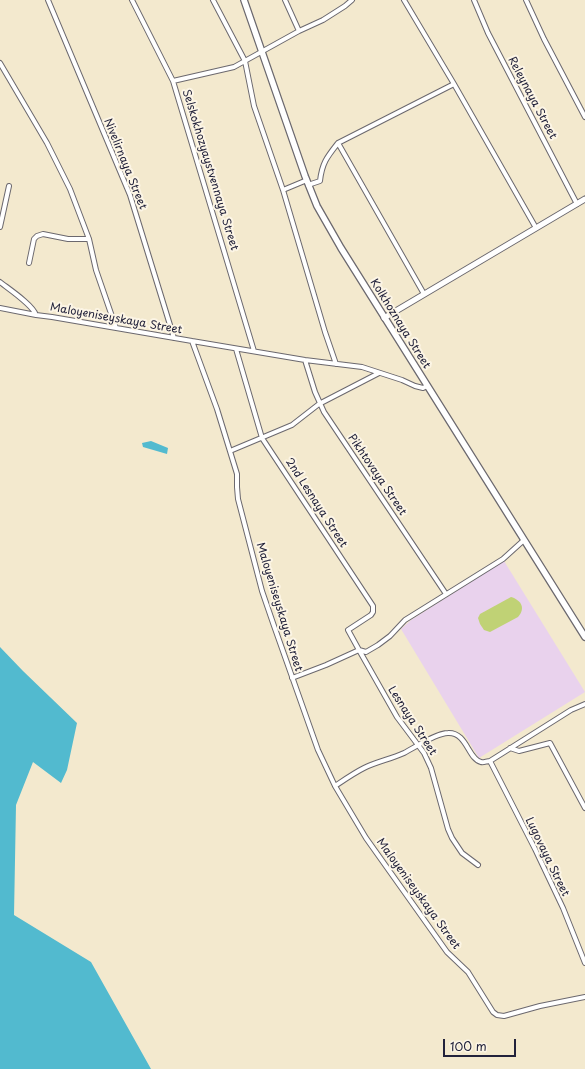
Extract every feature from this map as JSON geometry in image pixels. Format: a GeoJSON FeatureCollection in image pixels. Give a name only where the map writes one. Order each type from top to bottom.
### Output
{"type":"FeatureCollection","features":[{"type":"Feature","properties":{"kind":"main road","name":"Kolkhoznaya Street"},"geometry":{"type":"LineString","coordinates":[[244,0],[308,183],[317,206],[326,223],[384,318],[585,637]]}},
{"type":"Feature","properties":{"kind":"street","name":"Nivelirnaya Street"},"geometry":{"type":"LineString","coordinates":[[48,0],[130,195],[174,338]]}},
{"type":"Feature","properties":{"kind":"street","name":"Selskokhozyaystvennaya Street"},"geometry":{"type":"LineString","coordinates":[[132,0],[174,81],[254,351]]}},
{"type":"Feature","properties":{"kind":"street"},"geometry":{"type":"LineString","coordinates":[[213,0],[245,61],[254,106],[283,190],[336,364]]}},
{"type":"Feature","properties":{"kind":"street"},"geometry":{"type":"LineString","coordinates":[[285,0],[299,31]]}},
{"type":"Feature","properties":{"kind":"street"},"geometry":{"type":"LineString","coordinates":[[174,81],[234,67],[299,31],[323,20],[352,0]]}},
{"type":"Feature","properties":{"kind":"street"},"geometry":{"type":"LineString","coordinates":[[404,0],[536,228]]}},
{"type":"Feature","properties":{"kind":"street","name":"Releynaya Street"},"geometry":{"type":"LineString","coordinates":[[474,0],[488,33],[577,204]]}},
{"type":"Feature","properties":{"kind":"street"},"geometry":{"type":"LineString","coordinates":[[526,0],[544,39],[585,117]]}},
{"type":"Feature","properties":{"kind":"street"},"geometry":{"type":"LineString","coordinates":[[0,63],[47,143],[70,189],[89,239],[96,270],[116,328]]}},
{"type":"Feature","properties":{"kind":"street"},"geometry":{"type":"LineString","coordinates":[[283,190],[320,181],[321,169],[328,156],[338,143],[454,84]]}},
{"type":"Feature","properties":{"kind":"street"},"geometry":{"type":"LineString","coordinates":[[338,143],[424,294]]}},
{"type":"Feature","properties":{"kind":"street"},"geometry":{"type":"LineString","coordinates":[[0,227],[9,186]]}},
{"type":"Feature","properties":{"kind":"street"},"geometry":{"type":"LineString","coordinates":[[384,318],[585,199]]}},
{"type":"Feature","properties":{"kind":"street"},"geometry":{"type":"LineString","coordinates":[[29,263],[34,239],[40,235],[43,234],[68,239],[89,239]]}},
{"type":"Feature","properties":{"kind":"street"},"geometry":{"type":"LineString","coordinates":[[0,282],[30,306],[35,311],[36,315]]}},
{"type":"Feature","properties":{"kind":"street","name":"Maloyeniseyskaya Street"},"geometry":{"type":"LineString","coordinates":[[0,308],[192,341],[217,409],[237,474],[238,499],[262,591],[292,678],[318,750],[335,786],[366,838],[447,952],[468,972],[493,1012],[497,1015],[504,1016],[540,1006],[585,997]]}},
{"type":"Feature","properties":{"kind":"street"},"geometry":{"type":"LineString","coordinates":[[192,341],[306,360],[362,367],[402,380],[415,386],[423,388],[427,386]]}},
{"type":"Feature","properties":{"kind":"street","name":"2nd Lesnaya Street"},"geometry":{"type":"LineString","coordinates":[[236,349],[262,438],[373,606],[373,612],[371,615],[348,630],[359,650]]}},
{"type":"Feature","properties":{"kind":"street","name":"Pikhtovaya Street"},"geometry":{"type":"LineString","coordinates":[[306,360],[319,404],[446,594]]}},
{"type":"Feature","properties":{"kind":"street"},"geometry":{"type":"LineString","coordinates":[[230,451],[292,425],[319,404],[380,373]]}},
{"type":"Feature","properties":{"kind":"street"},"geometry":{"type":"LineString","coordinates":[[292,678],[359,650],[366,652],[378,645],[390,636],[405,620],[503,559],[524,540]]}},
{"type":"Feature","properties":{"kind":"street","name":"Lesnaya Street"},"geometry":{"type":"LineString","coordinates":[[359,650],[397,717],[419,744],[424,753],[431,768],[448,829],[452,838],[462,853],[478,865]]}},
{"type":"Feature","properties":{"kind":"street"},"geometry":{"type":"LineString","coordinates":[[335,786],[363,768],[402,754],[419,744],[440,734],[448,732],[462,739],[476,759],[480,762],[490,761],[571,710],[585,704]]}},
{"type":"Feature","properties":{"kind":"street"},"geometry":{"type":"LineString","coordinates":[[510,748],[519,751],[550,744],[585,808]]}},
{"type":"Feature","properties":{"kind":"street","name":"Lugovaya Street"},"geometry":{"type":"LineString","coordinates":[[490,761],[563,908],[585,963]]}},
{"type":"Feature","properties":{"kind":"shaded area"},"geometry":{"type":"Polygon","coordinates":[[[504,561],[585,692],[479,758],[401,629],[411,620],[504,561]]]}},
{"type":"Feature","properties":{"kind":"green space"},"geometry":{"type":"Polygon","coordinates":[[[511,597],[520,602],[522,610],[518,617],[490,632],[484,630],[478,618],[480,614],[511,597]]]}},
{"type":"Feature","properties":{"kind":"water"},"geometry":{"type":"Polygon","coordinates":[[[151,441],[168,448],[167,454],[143,447],[142,443],[151,441]]]}},
{"type":"Feature","properties":{"kind":"water"},"geometry":{"type":"Polygon","coordinates":[[[0,647],[77,723],[67,770],[61,783],[33,762],[16,805],[14,915],[91,962],[151,1069],[0,1069],[0,647]]]}}]}
